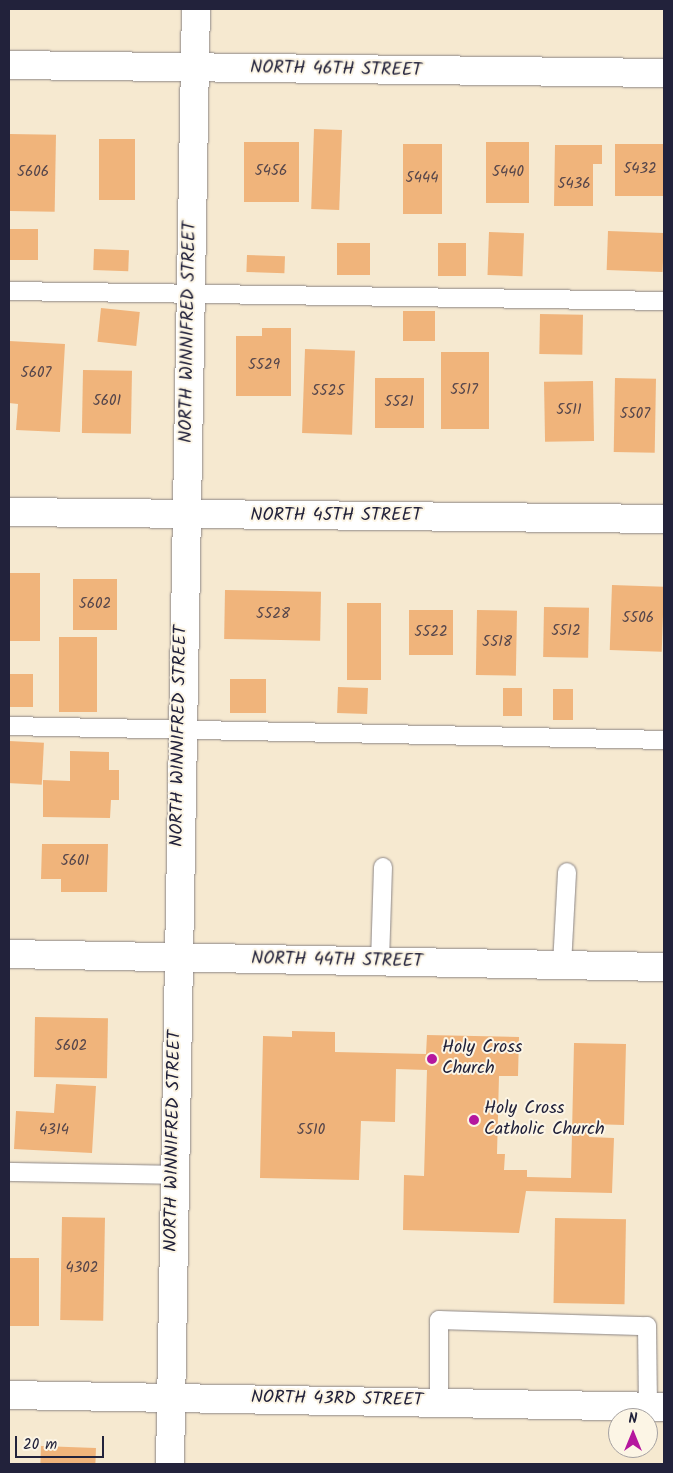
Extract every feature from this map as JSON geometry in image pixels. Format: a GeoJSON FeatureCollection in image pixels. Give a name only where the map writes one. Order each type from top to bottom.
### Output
{"type":"FeatureCollection","features":[{"type":"Feature","properties":{"kind":"street","name":"NORTH WINNIFRED STREET"},"geometry":{"type":"LineString","coordinates":[[170,1464],[180,729],[196,9]]}},
{"type":"Feature","properties":{"kind":"street","name":"NORTH 46TH STREET"},"geometry":{"type":"LineString","coordinates":[[9,65],[194,69],[664,73]]}},
{"type":"Feature","properties":{"kind":"street","name":"NORTH 45TH STREET"},"geometry":{"type":"LineString","coordinates":[[9,512],[664,519]]}},
{"type":"Feature","properties":{"kind":"street","name":"NORTH 44TH STREET"},"geometry":{"type":"LineString","coordinates":[[9,954],[664,967]]}},
{"type":"Feature","properties":{"kind":"street","name":"NORTH 43RD STREET"},"geometry":{"type":"LineString","coordinates":[[9,1395],[172,1396],[656,1406]]}},
{"type":"Feature","properties":{"kind":"lane"},"geometry":{"type":"LineString","coordinates":[[9,291],[664,301]]}},
{"type":"Feature","properties":{"kind":"lane"},"geometry":{"type":"LineString","coordinates":[[9,726],[664,740]]}},
{"type":"Feature","properties":{"kind":"lane"},"geometry":{"type":"LineString","coordinates":[[380,962],[383,867]]}},
{"type":"Feature","properties":{"kind":"lane"},"geometry":{"type":"LineString","coordinates":[[562,965],[568,872]]}},
{"type":"Feature","properties":{"kind":"lane"},"geometry":{"type":"LineString","coordinates":[[9,1172],[174,1175]]}},
{"type":"Feature","properties":{"kind":"lane"},"geometry":{"type":"LineString","coordinates":[[439,1402],[439,1320],[647,1326],[656,1406]]}},
{"type":"Feature","properties":{"kind":"building"},"geometry":{"type":"Polygon","coordinates":[[[314,129],[342,130],[339,210],[311,209],[314,129]]]}},
{"type":"Feature","properties":{"kind":"building"},"geometry":{"type":"Polygon","coordinates":[[[10,134],[56,135],[55,212],[9,211],[10,134]]]}},
{"type":"Feature","properties":{"kind":"building"},"geometry":{"type":"Polygon","coordinates":[[[99,139],[135,139],[135,200],[99,200],[99,139]]]}},
{"type":"Feature","properties":{"kind":"building"},"geometry":{"type":"Polygon","coordinates":[[[244,142],[299,142],[299,202],[244,202],[244,142]]]}},
{"type":"Feature","properties":{"kind":"building"},"geometry":{"type":"Polygon","coordinates":[[[486,142],[529,142],[529,203],[486,203],[486,142]]]}},
{"type":"Feature","properties":{"kind":"building"},"geometry":{"type":"Polygon","coordinates":[[[403,144],[442,144],[442,214],[403,214],[403,144]]]}},
{"type":"Feature","properties":{"kind":"building"},"geometry":{"type":"Polygon","coordinates":[[[615,144],[664,144],[664,196],[615,196],[615,144]]]}},
{"type":"Feature","properties":{"kind":"building"},"geometry":{"type":"Polygon","coordinates":[[[555,145],[602,145],[602,164],[593,164],[593,206],[554,206],[555,145]]]}},
{"type":"Feature","properties":{"kind":"building"},"geometry":{"type":"Polygon","coordinates":[[[9,229],[38,229],[38,260],[9,260],[9,229]]]}},
{"type":"Feature","properties":{"kind":"building"},"geometry":{"type":"Polygon","coordinates":[[[608,231],[664,233],[663,272],[607,270],[608,231]]]}},
{"type":"Feature","properties":{"kind":"building"},"geometry":{"type":"Polygon","coordinates":[[[489,232],[524,233],[522,276],[487,275],[489,232]]]}},
{"type":"Feature","properties":{"kind":"building"},"geometry":{"type":"Polygon","coordinates":[[[337,243],[370,243],[370,275],[337,275],[337,243]]]}},
{"type":"Feature","properties":{"kind":"building"},"geometry":{"type":"Polygon","coordinates":[[[438,243],[466,243],[466,276],[438,276],[438,243]]]}},
{"type":"Feature","properties":{"kind":"building"},"geometry":{"type":"Polygon","coordinates":[[[94,249],[129,250],[128,271],[93,270],[94,249]]]}},
{"type":"Feature","properties":{"kind":"building"},"geometry":{"type":"Polygon","coordinates":[[[247,255],[285,256],[284,273],[246,272],[247,255]]]}},
{"type":"Feature","properties":{"kind":"building"},"geometry":{"type":"Polygon","coordinates":[[[101,308],[140,312],[136,346],[97,342],[101,308]]]}},
{"type":"Feature","properties":{"kind":"building"},"geometry":{"type":"Polygon","coordinates":[[[403,311],[435,311],[435,341],[403,341],[403,311]]]}},
{"type":"Feature","properties":{"kind":"building"},"geometry":{"type":"Polygon","coordinates":[[[540,314],[583,315],[582,355],[539,354],[540,314]]]}},
{"type":"Feature","properties":{"kind":"building"},"geometry":{"type":"Polygon","coordinates":[[[262,328],[291,328],[291,396],[236,396],[236,336],[262,336],[262,328]]]}},
{"type":"Feature","properties":{"kind":"building"},"geometry":{"type":"Polygon","coordinates":[[[9,341],[65,344],[60,432],[16,430],[18,404],[9,403],[9,341]]]}},
{"type":"Feature","properties":{"kind":"building"},"geometry":{"type":"Polygon","coordinates":[[[305,349],[355,351],[352,435],[302,433],[305,349]]]}},
{"type":"Feature","properties":{"kind":"building"},"geometry":{"type":"Polygon","coordinates":[[[441,352],[489,352],[489,429],[441,429],[441,352]]]}},
{"type":"Feature","properties":{"kind":"building"},"geometry":{"type":"Polygon","coordinates":[[[83,370],[132,371],[131,434],[82,433],[83,370]]]}},
{"type":"Feature","properties":{"kind":"building"},"geometry":{"type":"Polygon","coordinates":[[[375,378],[424,378],[424,428],[375,428],[375,378]]]}},
{"type":"Feature","properties":{"kind":"building"},"geometry":{"type":"Polygon","coordinates":[[[615,378],[656,379],[655,453],[614,452],[615,378]]]}},
{"type":"Feature","properties":{"kind":"building"},"geometry":{"type":"Polygon","coordinates":[[[593,381],[594,441],[545,442],[544,382],[593,381]]]}},
{"type":"Feature","properties":{"kind":"building"},"geometry":{"type":"Polygon","coordinates":[[[9,573],[40,573],[40,641],[9,641],[9,573]]]}},
{"type":"Feature","properties":{"kind":"building"},"geometry":{"type":"Polygon","coordinates":[[[73,579],[117,579],[117,630],[73,630],[73,579]]]}},
{"type":"Feature","properties":{"kind":"building"},"geometry":{"type":"Polygon","coordinates":[[[612,585],[664,587],[662,652],[610,650],[612,585]]]}},
{"type":"Feature","properties":{"kind":"building"},"geometry":{"type":"Polygon","coordinates":[[[225,590],[321,592],[320,641],[224,639],[225,590]]]}},
{"type":"Feature","properties":{"kind":"building"},"geometry":{"type":"Polygon","coordinates":[[[347,603],[381,603],[381,680],[347,680],[347,603]]]}},
{"type":"Feature","properties":{"kind":"building"},"geometry":{"type":"Polygon","coordinates":[[[544,607],[589,608],[588,658],[543,657],[544,607]]]}},
{"type":"Feature","properties":{"kind":"building"},"geometry":{"type":"Polygon","coordinates":[[[409,610],[453,610],[453,655],[409,655],[409,610]]]}},
{"type":"Feature","properties":{"kind":"building"},"geometry":{"type":"Polygon","coordinates":[[[477,610],[517,611],[516,676],[476,675],[477,610]]]}},
{"type":"Feature","properties":{"kind":"building"},"geometry":{"type":"Polygon","coordinates":[[[59,637],[97,637],[97,712],[59,712],[59,637]]]}},
{"type":"Feature","properties":{"kind":"building"},"geometry":{"type":"Polygon","coordinates":[[[9,674],[33,674],[33,707],[9,707],[9,674]]]}},
{"type":"Feature","properties":{"kind":"building"},"geometry":{"type":"Polygon","coordinates":[[[230,679],[266,679],[266,713],[230,713],[230,679]]]}},
{"type":"Feature","properties":{"kind":"building"},"geometry":{"type":"Polygon","coordinates":[[[338,687],[368,688],[367,714],[337,713],[338,687]]]}},
{"type":"Feature","properties":{"kind":"building"},"geometry":{"type":"Polygon","coordinates":[[[503,688],[522,688],[522,716],[503,716],[503,688]]]}},
{"type":"Feature","properties":{"kind":"building"},"geometry":{"type":"Polygon","coordinates":[[[553,689],[573,689],[573,720],[553,720],[553,689]]]}},
{"type":"Feature","properties":{"kind":"building"},"geometry":{"type":"Polygon","coordinates":[[[9,741],[44,743],[42,785],[9,783],[9,741]]]}},
{"type":"Feature","properties":{"kind":"building"},"geometry":{"type":"Polygon","coordinates":[[[70,751],[109,752],[109,770],[119,770],[119,800],[111,800],[110,818],[43,817],[43,780],[70,781],[70,751]]]}},
{"type":"Feature","properties":{"kind":"building"},"geometry":{"type":"Polygon","coordinates":[[[42,844],[108,844],[107,892],[61,892],[61,879],[41,879],[42,844]]]}},
{"type":"Feature","properties":{"kind":"building"},"geometry":{"type":"Polygon","coordinates":[[[35,1017],[108,1018],[107,1078],[34,1077],[35,1017]]]}},
{"type":"Feature","properties":{"kind":"building"},"geometry":{"type":"Polygon","coordinates":[[[292,1031],[335,1032],[335,1052],[426,1054],[427,1035],[519,1037],[518,1076],[499,1076],[497,1154],[505,1154],[504,1170],[527,1170],[527,1177],[571,1178],[574,1043],[626,1044],[624,1125],[589,1124],[589,1137],[614,1138],[612,1193],[526,1191],[519,1233],[403,1230],[404,1175],[424,1176],[427,1070],[396,1069],[395,1122],[361,1121],[359,1180],[260,1178],[263,1036],[292,1037],[292,1031]]]}},
{"type":"Feature","properties":{"kind":"building"},"geometry":{"type":"Polygon","coordinates":[[[56,1084],[96,1086],[92,1153],[14,1149],[16,1111],[54,1113],[56,1084]]]}},
{"type":"Feature","properties":{"kind":"building"},"geometry":{"type":"Polygon","coordinates":[[[62,1217],[105,1218],[103,1321],[60,1320],[62,1217]]]}},
{"type":"Feature","properties":{"kind":"building"},"geometry":{"type":"Polygon","coordinates":[[[555,1218],[626,1219],[625,1304],[554,1303],[555,1218]]]}},
{"type":"Feature","properties":{"kind":"building"},"geometry":{"type":"Polygon","coordinates":[[[9,1258],[39,1258],[39,1326],[9,1326],[9,1258]]]}},
{"type":"Feature","properties":{"kind":"building"},"geometry":{"type":"Polygon","coordinates":[[[41,1446],[96,1448],[95,1464],[40,1464],[41,1446]]]}},
{"type":"Feature","properties":{"kind":"place","name":"Holy Cross Church"},"geometry":{"type":"Point","coordinates":[432,1059]}},
{"type":"Feature","properties":{"kind":"place","name":"Holy Cross Catholic Church"},"geometry":{"type":"Point","coordinates":[474,1120]}}]}
